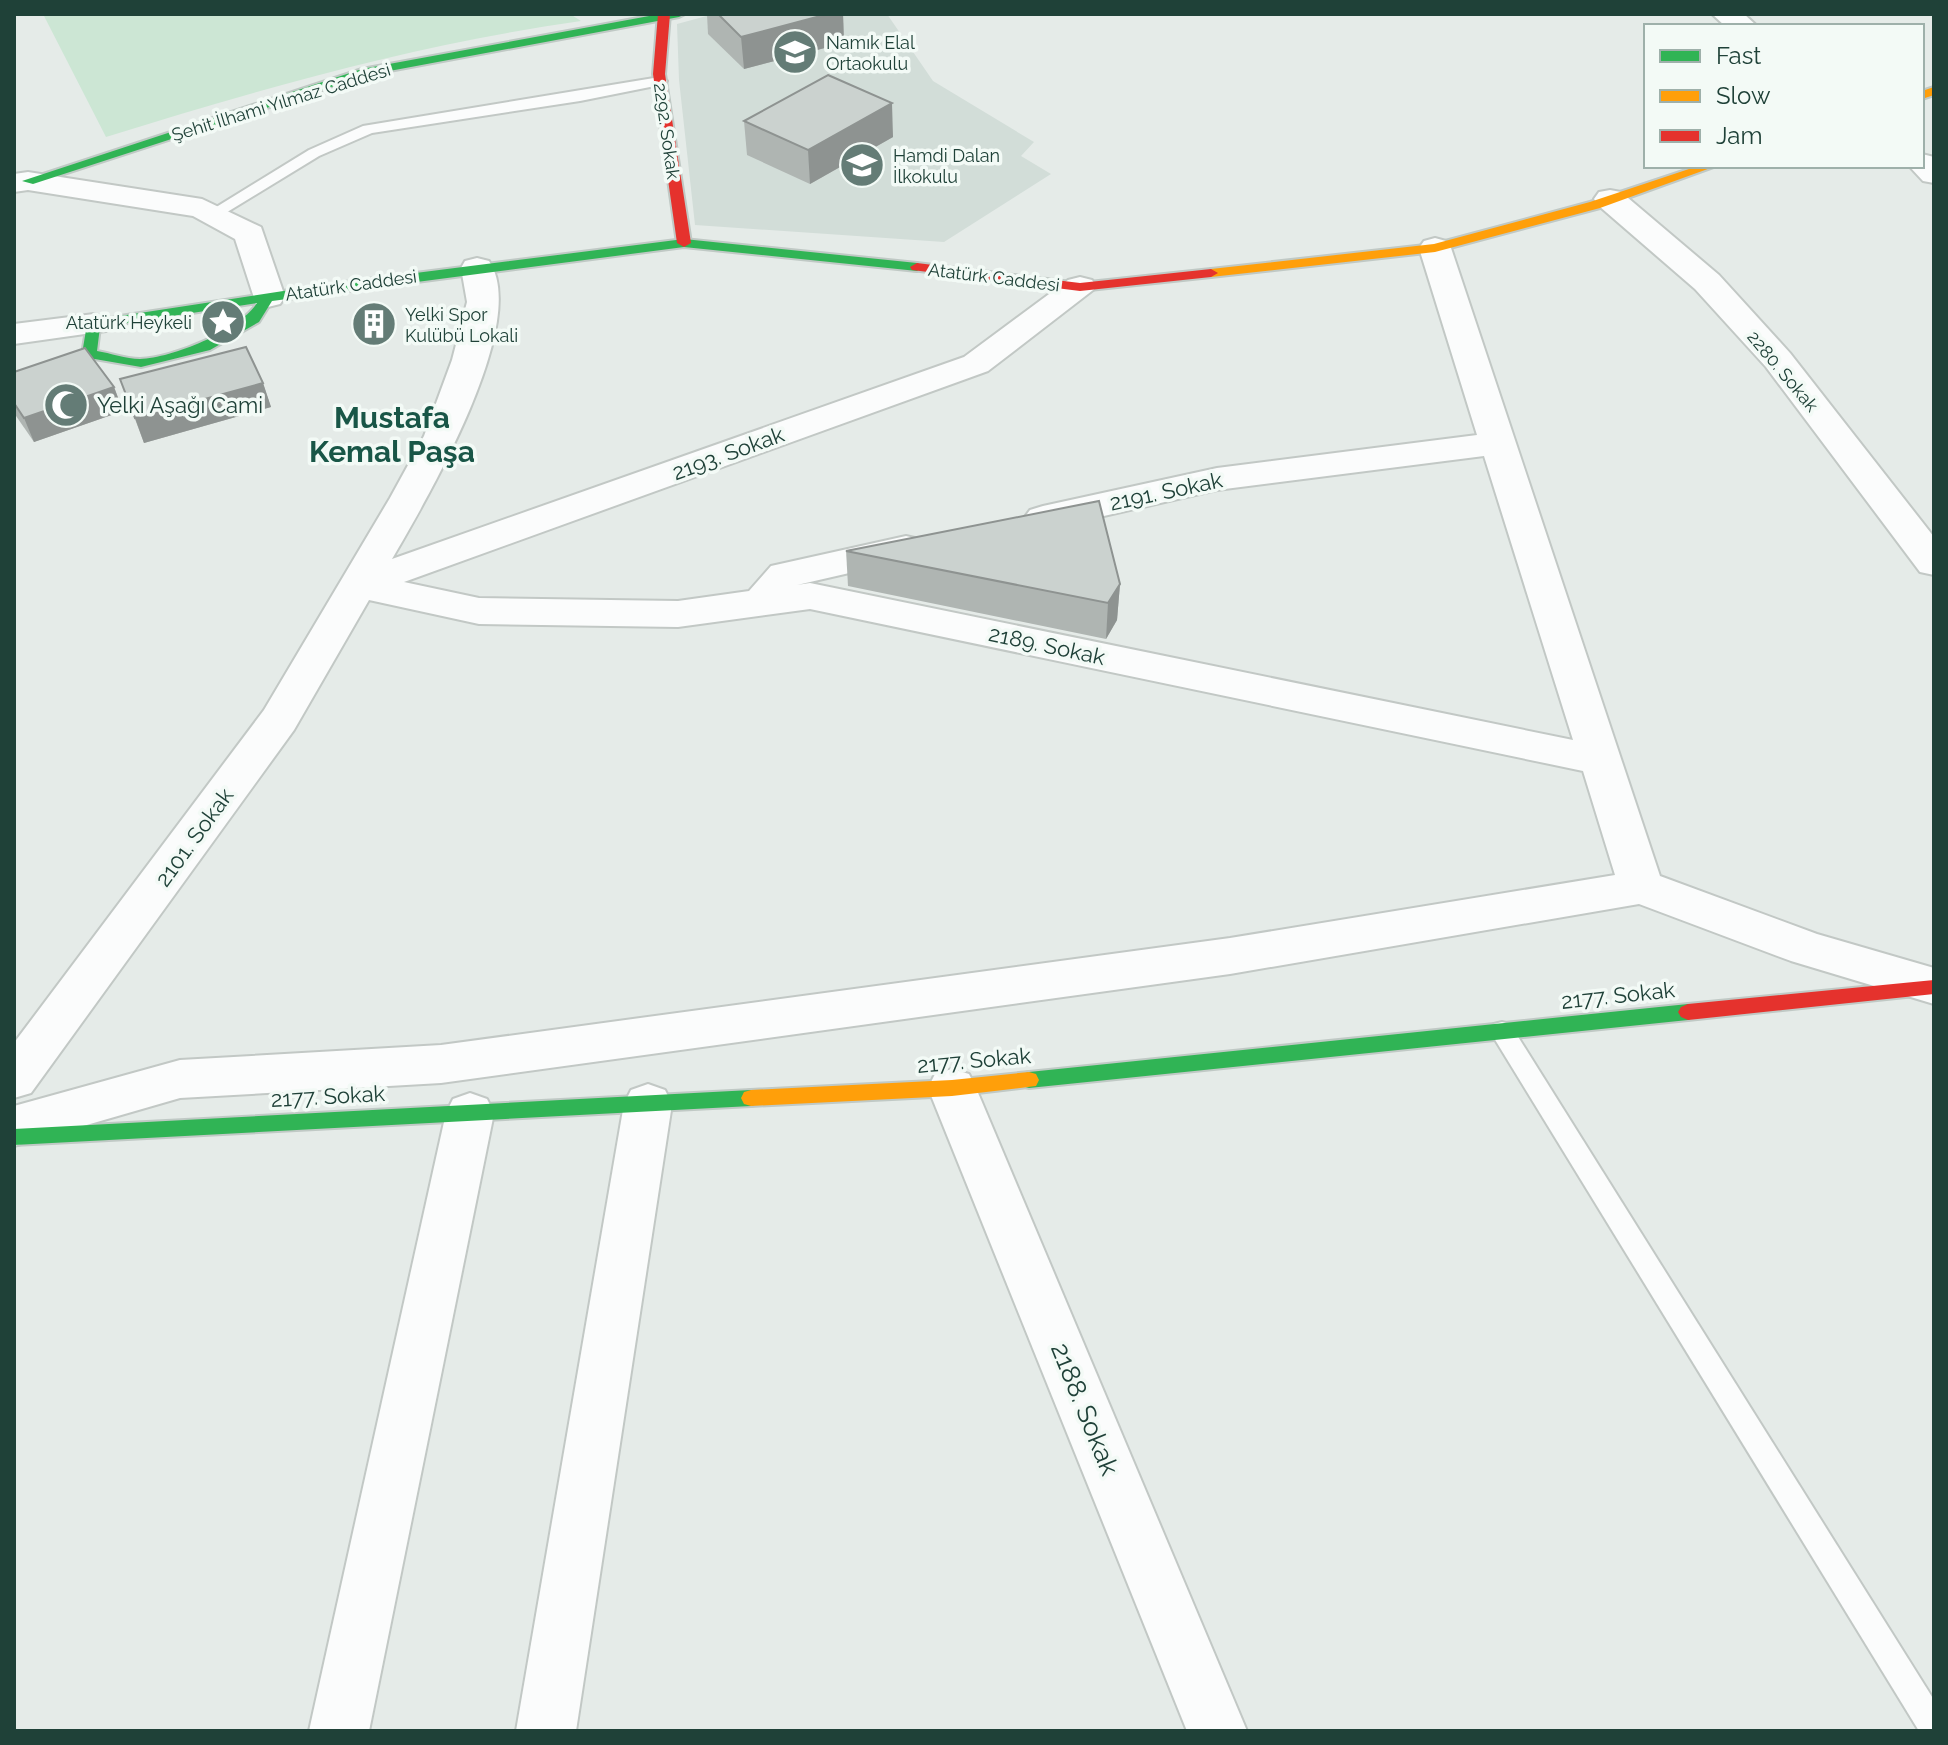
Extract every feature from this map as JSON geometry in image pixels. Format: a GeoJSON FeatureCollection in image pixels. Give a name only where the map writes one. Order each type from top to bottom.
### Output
{"type":"FeatureCollection","features":[{"type":"Feature","properties":{"kind":"street","name":"2292. Sokak"},"geometry":{"type":"LineString","coordinates":[[668,16],[660,81],[684,243]]}},
{"type":"Feature","properties":{"kind":"street","name":"Şehit İlhami Yılmaz Caddesi"},"geometry":{"type":"LineString","coordinates":[[19,185],[366,72],[668,16]]}},
{"type":"Feature","properties":{"kind":"street","name":"Atatürk Caddesi"},"geometry":{"type":"LineString","coordinates":[[94,324],[477,268],[684,243],[842,258],[1080,287],[1435,248],[1610,199],[1704,168]]}},
{"type":"Feature","properties":{"kind":"street","name":"Şehit İlhami Yılmaz Caddesi"},"geometry":{"type":"LineString","coordinates":[[19,185],[202,208],[250,234],[268,297]]}},
{"type":"Feature","properties":{"kind":"street","name":"2280. Sokak"},"geometry":{"type":"LineString","coordinates":[[1610,199],[1707,282],[1778,360],[1934,563]]}},
{"type":"Feature","properties":{"kind":"street"},"geometry":{"type":"LineString","coordinates":[[1435,248],[1641,887]]}},
{"type":"Feature","properties":{"kind":"street","name":"2101. Sokak"},"geometry":{"type":"LineString","coordinates":[[14,1079],[279,720],[358,585],[442,436],[469,360],[484,302],[477,268]]}},
{"type":"Feature","properties":{"kind":"street","name":"2193. Sokak"},"geometry":{"type":"LineString","coordinates":[[358,585],[976,364],[1080,287]]}},
{"type":"Feature","properties":{"kind":"street"},"geometry":{"type":"LineString","coordinates":[[14,334],[94,324],[89,354],[141,363],[205,347],[254,319],[268,297]]}},
{"type":"Feature","properties":{"kind":"street","name":"2191. Sokak"},"geometry":{"type":"LineString","coordinates":[[1017,524],[1217,479],[1498,443]]}},
{"type":"Feature","properties":{"kind":"street"},"geometry":{"type":"LineString","coordinates":[[754,604],[785,575],[940,541]]}},
{"type":"Feature","properties":{"kind":"street","name":"2189. Sokak"},"geometry":{"type":"LineString","coordinates":[[358,585],[479,611],[678,614],[810,596],[1600,760]]}},
{"type":"Feature","properties":{"kind":"street"},"geometry":{"type":"LineString","coordinates":[[14,1126],[180,1079],[441,1064],[1230,956],[1641,887],[1807,949],[1934,986]]}},
{"type":"Feature","properties":{"kind":"street","name":"2177. Sokak"},"geometry":{"type":"LineString","coordinates":[[14,1137],[952,1088],[1934,986]]}},
{"type":"Feature","properties":{"kind":"street","name":"2188. Sokak"},"geometry":{"type":"LineString","coordinates":[[952,1088],[1217,1731]]}},
{"type":"Feature","properties":{"kind":"street"},"geometry":{"type":"LineString","coordinates":[[546,1731],[648,1104]]}},
{"type":"Feature","properties":{"kind":"street"},"geometry":{"type":"LineString","coordinates":[[339,1731],[470,1113]]}},
{"type":"Feature","properties":{"kind":"lane"},"geometry":{"type":"LineString","coordinates":[[213,214],[314,153],[368,129],[580,97],[660,81]]}},
{"type":"Feature","properties":{"kind":"lane"},"geometry":{"type":"LineString","coordinates":[[1502,1031],[1934,1727]]}},
{"type":"Feature","properties":{"kind":"shaded area","name":"Hamdi Dalan İlkokulu"},"geometry":{"type":"Polygon","coordinates":[[[714,14],[887,14],[933,81],[1034,142],[1021,156],[1051,174],[944,242],[695,225],[679,80],[677,24],[714,14]]]}},
{"type":"Feature","properties":{"kind":"green space"},"geometry":{"type":"Polygon","coordinates":[[[43,14],[570,14],[581,21],[460,42],[341,69],[106,137],[43,14]]]}},
{"type":"Feature","properties":{"kind":"building"},"geometry":{"type":"Polygon","coordinates":[[[718,14],[828,14],[741,37],[718,14]]]}},
{"type":"Feature","properties":{"kind":"building"},"geometry":{"type":"Polygon","coordinates":[[[828,75],[892,103],[808,150],[744,121],[828,75]]]}},
{"type":"Feature","properties":{"kind":"building"},"geometry":{"type":"Polygon","coordinates":[[[246,347],[263,383],[135,418],[120,379],[246,347]]]}},
{"type":"Feature","properties":{"kind":"building"},"geometry":{"type":"Polygon","coordinates":[[[85,348],[114,387],[24,418],[14,403],[14,372],[85,348]]]}},
{"type":"Feature","properties":{"kind":"building"},"geometry":{"type":"Polygon","coordinates":[[[1099,501],[1120,584],[1108,603],[846,551],[1099,501]]]}},
{"type":"Feature","properties":{"kind":"traffic: fast"},"geometry":{"type":"LineString","coordinates":[[28,181],[366,72],[679,14]]}},
{"type":"Feature","properties":{"kind":"traffic: fast"},"geometry":{"type":"LineString","coordinates":[[268,297],[254,319],[205,347],[141,363],[89,354],[94,324],[329,288],[684,243],[917,267]]}},
{"type":"Feature","properties":{"kind":"traffic: fast"},"geometry":{"type":"LineString","coordinates":[[1029,1080],[1688,1012]]}},
{"type":"Feature","properties":{"kind":"traffic: fast"},"geometry":{"type":"LineString","coordinates":[[14,1137],[751,1098]]}},
{"type":"Feature","properties":{"kind":"traffic: slow"},"geometry":{"type":"LineString","coordinates":[[1924,94],[1934,91]]}},
{"type":"Feature","properties":{"kind":"traffic: slow"},"geometry":{"type":"LineString","coordinates":[[1211,273],[1435,248],[1595,205],[1704,168]]}},
{"type":"Feature","properties":{"kind":"traffic: slow"},"geometry":{"type":"LineString","coordinates":[[751,1098],[952,1088],[1029,1080]]}},
{"type":"Feature","properties":{"kind":"traffic: jam"},"geometry":{"type":"LineString","coordinates":[[664,14],[659,74],[684,243]]}},
{"type":"Feature","properties":{"kind":"traffic: jam"},"geometry":{"type":"LineString","coordinates":[[917,267],[1080,287],[1211,273]]}},
{"type":"Feature","properties":{"kind":"traffic: jam"},"geometry":{"type":"LineString","coordinates":[[1688,1012],[1934,987]]}},
{"type":"Feature","properties":{"kind":"place","name":"Namık Elal Ortaokulu"},"geometry":{"type":"Point","coordinates":[795,52]}},
{"type":"Feature","properties":{"kind":"place","name":"Hamdi Dalan İlkokulu"},"geometry":{"type":"Point","coordinates":[862,165]}},
{"type":"Feature","properties":{"kind":"place","name":"Atatürk Heykeli"},"geometry":{"type":"Point","coordinates":[223,322]}},
{"type":"Feature","properties":{"kind":"place","name":"Yelki Spor Kulübü Lokali"},"geometry":{"type":"Point","coordinates":[374,324]}},
{"type":"Feature","properties":{"kind":"place","name":"Yelki Aşağı Cami"},"geometry":{"type":"Point","coordinates":[66,405]}},
{"type":"Feature","properties":{"kind":"district","name":"Mustafa Kemal Paşa"},"geometry":{"type":"Point","coordinates":[392,434]}}]}
